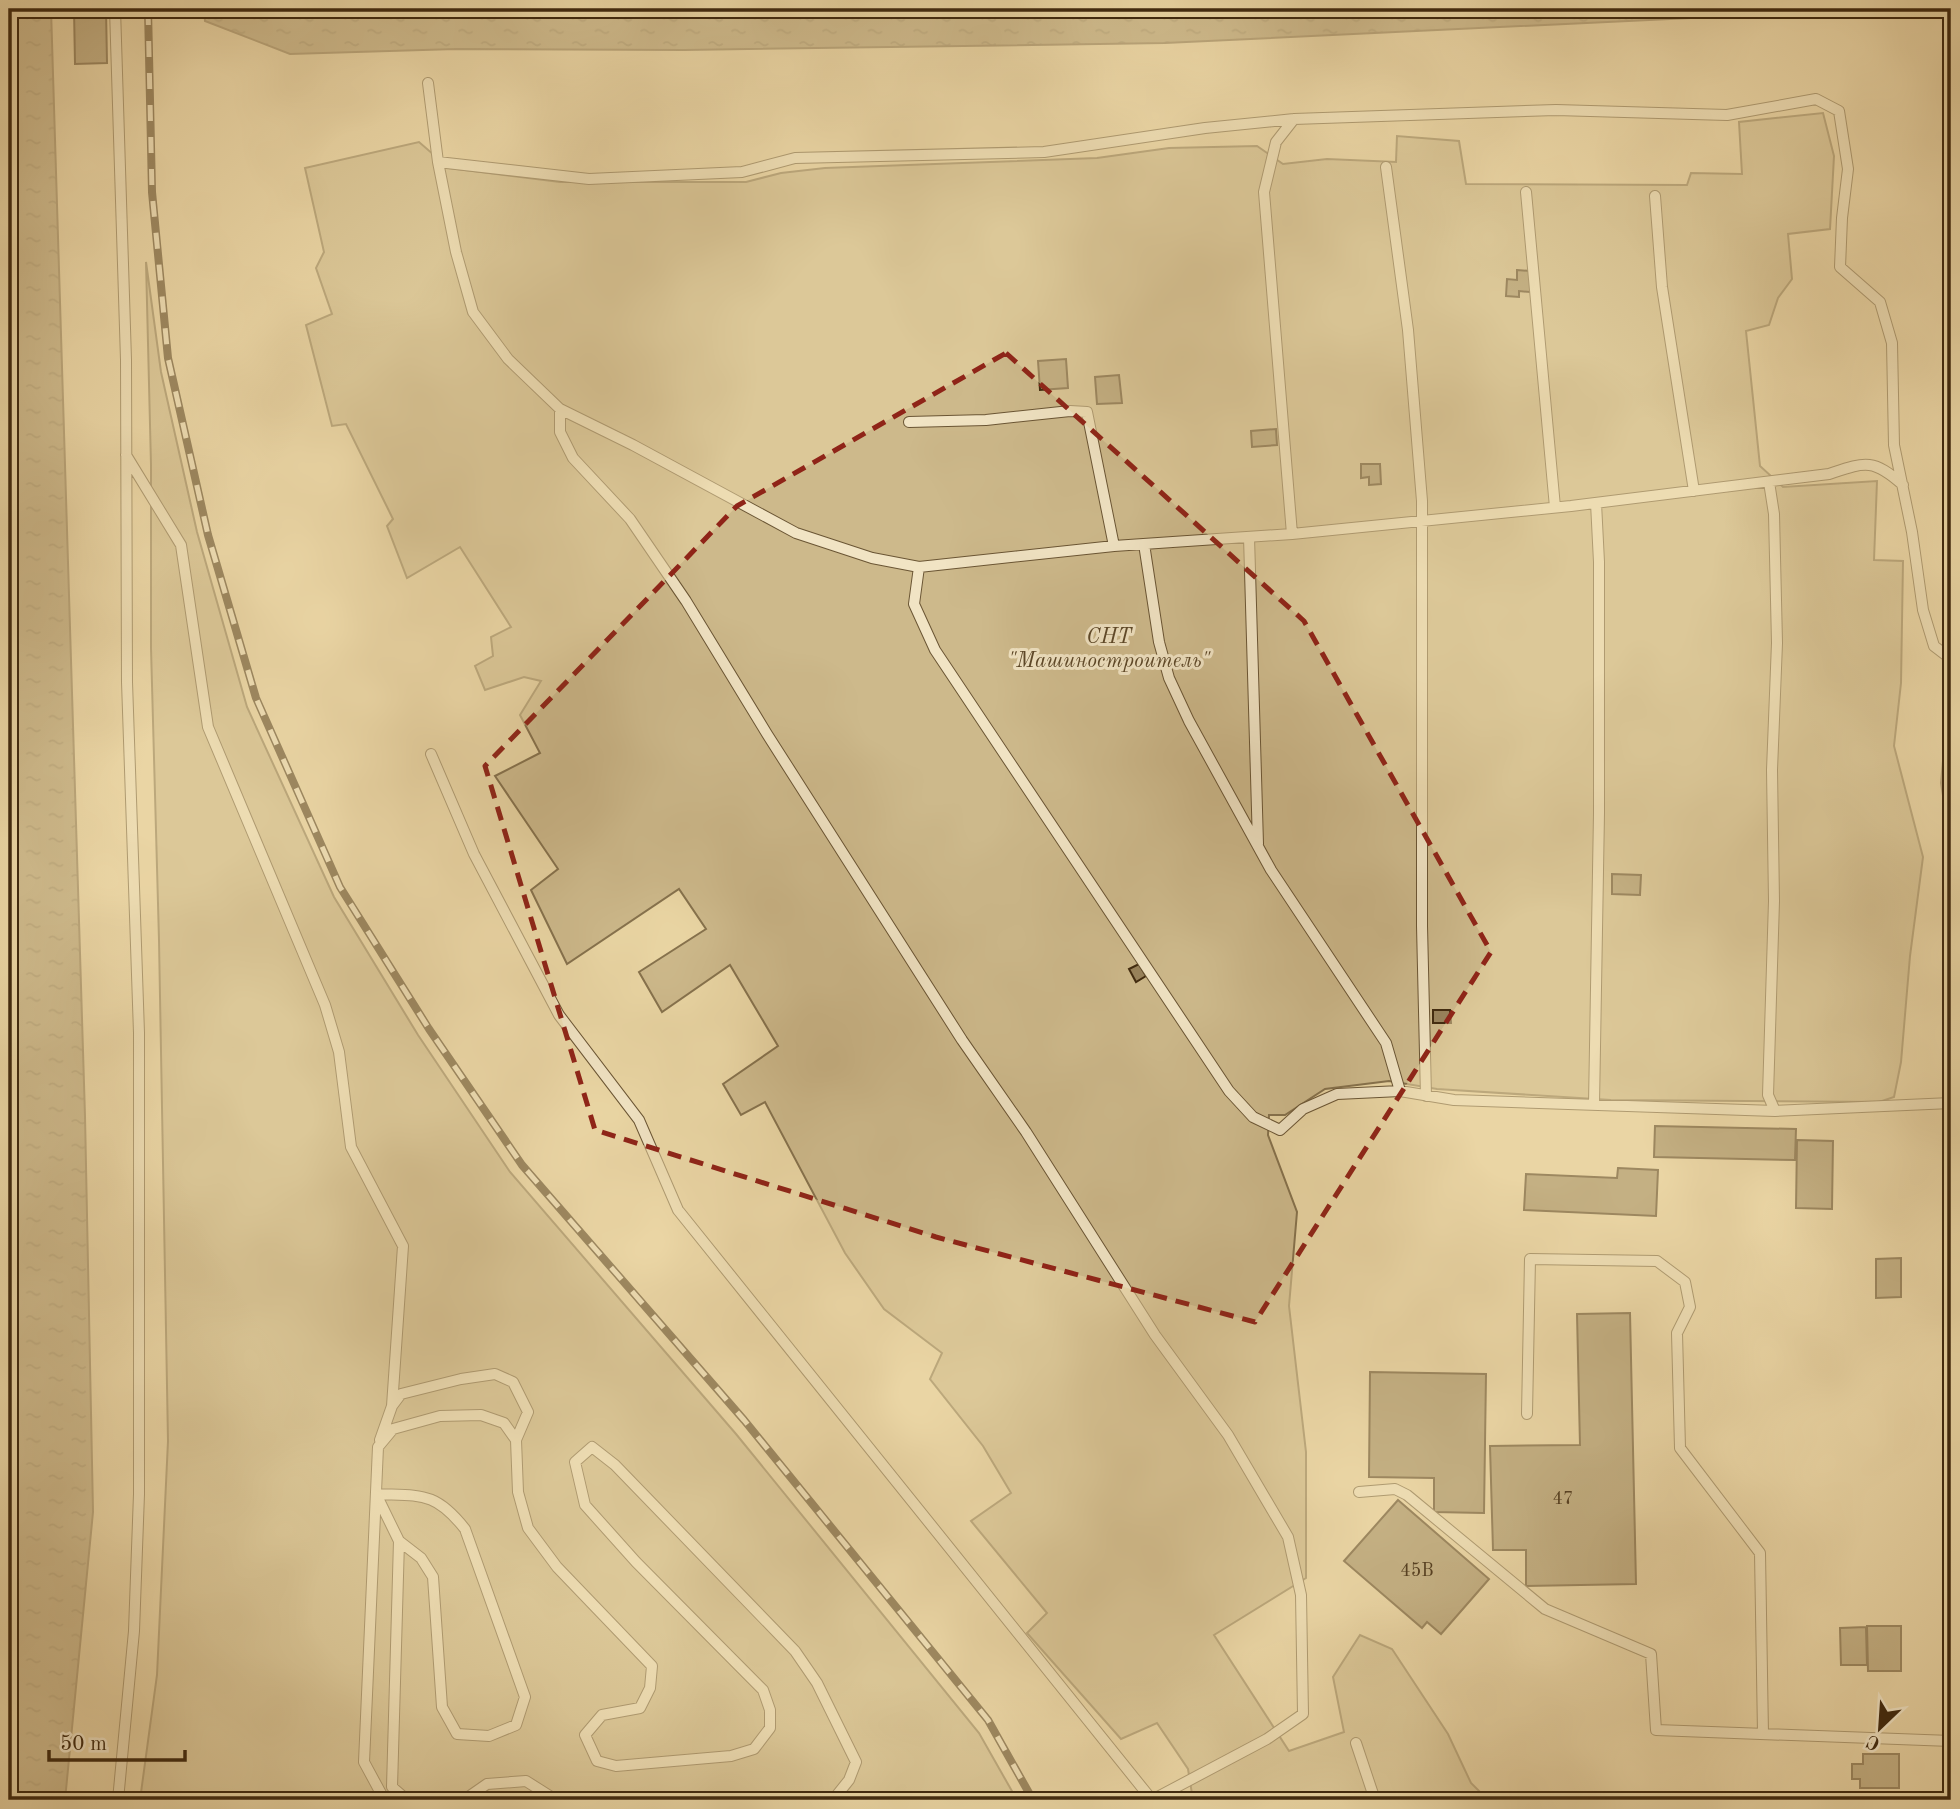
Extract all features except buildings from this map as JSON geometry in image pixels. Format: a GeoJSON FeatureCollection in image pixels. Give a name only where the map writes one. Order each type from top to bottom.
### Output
{"type":"FeatureCollection","features":[{"type":"Feature","properties":{"kind":"lane"},"geometry":{"type":"LineString","coordinates":[[114,9],[126,360],[127,682],[139,1033],[139,1494],[134,1631],[118,1800]]}},
{"type":"Feature","properties":{"kind":"lane"},"geometry":{"type":"LineString","coordinates":[[428,83],[438,162],[456,252],[473,312],[508,359],[560,409],[634,445],[796,533],[872,558],[919,567],[1114,546],[1292,534],[1596,503],[1769,482],[1829,474],[1860,464],[1884,468],[1904,486]]}},
{"type":"Feature","properties":{"kind":"lane"},"geometry":{"type":"LineString","coordinates":[[438,162],[589,178],[742,172],[795,158],[1044,152],[1205,128],[1294,119],[1556,110],[1727,115],[1816,99],[1839,111],[1848,169],[1840,267],[1880,302],[1892,343],[1894,445],[1904,486],[1923,610],[1934,646],[1951,659]]}},
{"type":"Feature","properties":{"kind":"lane"},"geometry":{"type":"LineString","coordinates":[[1292,534],[1264,192],[1276,142],[1294,119]]}},
{"type":"Feature","properties":{"kind":"lane"},"geometry":{"type":"LineString","coordinates":[[1386,167],[1408,330],[1422,501],[1422,926],[1426,1096]]}},
{"type":"Feature","properties":{"kind":"lane"},"geometry":{"type":"LineString","coordinates":[[1526,192],[1555,507]]}},
{"type":"Feature","properties":{"kind":"lane"},"geometry":{"type":"LineString","coordinates":[[1655,196],[1662,287],[1694,491]]}},
{"type":"Feature","properties":{"kind":"lane"},"geometry":{"type":"LineString","coordinates":[[431,754],[474,854],[559,1015],[639,1120],[678,1210],[1152,1800],[1267,1739],[1303,1714],[1301,1595],[1287,1537],[1228,1435],[1154,1335],[1026,1132],[962,1040],[766,734],[686,601],[630,519],[573,458],[560,432],[560,409]]}},
{"type":"Feature","properties":{"kind":"lane"},"geometry":{"type":"LineString","coordinates":[[909,422],[986,420],[1070,411],[1087,412],[1114,546]]}},
{"type":"Feature","properties":{"kind":"lane"},"geometry":{"type":"LineString","coordinates":[[126,454],[181,545],[208,727],[326,1005],[339,1052],[351,1147],[403,1246],[392,1406],[378,1447],[364,1762],[384,1799],[388,1800]]}},
{"type":"Feature","properties":{"kind":"lane"},"geometry":{"type":"LineString","coordinates":[[1769,482],[1774,514],[1777,643],[1772,770],[1774,901],[1768,1095],[1774,1111]]}},
{"type":"Feature","properties":{"kind":"lane"},"geometry":{"type":"LineString","coordinates":[[1594,1105],[1599,813],[1596,503]]}},
{"type":"Feature","properties":{"kind":"lane"},"geometry":{"type":"LineString","coordinates":[[1249,537],[1258,846]]}},
{"type":"Feature","properties":{"kind":"lane"},"geometry":{"type":"LineString","coordinates":[[1144,544],[1159,642],[1169,678],[1189,721],[1271,870],[1386,1044],[1400,1091]]}},
{"type":"Feature","properties":{"kind":"lane"},"geometry":{"type":"LineString","coordinates":[[919,567],[914,604],[935,650],[1229,1091],[1253,1117],[1280,1130],[1303,1110],[1337,1094],[1400,1091],[1454,1100],[1774,1111],[1951,1103]]}},
{"type":"Feature","properties":{"kind":"lane"},"geometry":{"type":"LineString","coordinates":[[1951,1034],[1951,1068]]}},
{"type":"Feature","properties":{"kind":"lane"},"geometry":{"type":"LineString","coordinates":[[1527,1413],[1530,1259],[1657,1261],[1685,1282],[1690,1307],[1677,1333],[1680,1448],[1760,1553],[1763,1734]]}},
{"type":"Feature","properties":{"kind":"lane"},"geometry":{"type":"LineString","coordinates":[[392,1406],[401,1394],[461,1379],[495,1374],[513,1382],[528,1412],[516,1440],[518,1492],[528,1528],[557,1567],[652,1666],[649,1688],[640,1708],[602,1715],[585,1735],[597,1761],[616,1766],[731,1756],[754,1749],[770,1728],[770,1710],[763,1690],[636,1562],[585,1505],[575,1462],[592,1447],[615,1465],[795,1651],[810,1672],[856,1762],[849,1780],[833,1800]]}},
{"type":"Feature","properties":{"kind":"lane"},"geometry":{"type":"LineString","coordinates":[[378,1447],[393,1429],[440,1416],[481,1415],[504,1423],[516,1440]]}},
{"type":"Feature","properties":{"kind":"lane"},"geometry":{"type":"LineString","coordinates":[[1359,1492],[1395,1489],[1407,1495],[1545,1609],[1651,1654],[1656,1730],[1951,1741]]}},
{"type":"Feature","properties":{"kind":"lane"},"geometry":{"type":"LineString","coordinates":[[376,1494],[430,1497],[451,1511],[466,1529],[525,1697],[516,1725],[489,1736],[457,1734],[442,1707],[433,1577],[421,1558],[398,1541]]}},
{"type":"Feature","properties":{"kind":"lane"},"geometry":{"type":"LineString","coordinates":[[376,1494],[398,1541],[392,1787],[407,1800]]}},
{"type":"Feature","properties":{"kind":"lane"},"geometry":{"type":"LineString","coordinates":[[1356,1743],[1375,1800]]}},
{"type":"Feature","properties":{"kind":"lane"},"geometry":{"type":"LineString","coordinates":[[464,1800],[487,1784],[526,1781],[556,1800]]}},
{"type":"Feature","properties":{"kind":"highlighted area"},"geometry":{"type":"Polygon","coordinates":[[[1006,353],[1304,621],[1491,952],[1255,1322],[936,1237],[595,1130],[485,766],[737,506],[1006,353]]]}},
{"type":"Feature","properties":{"kind":"green space","name":"СНТ \"Машиностроитель\""},"geometry":{"type":"Polygon","coordinates":[[[1823,113],[1834,156],[1830,229],[1788,234],[1792,279],[1778,298],[1769,325],[1746,331],[1760,466],[1783,487],[1877,481],[1874,560],[1903,561],[1901,683],[1894,746],[1923,857],[1910,956],[1901,1062],[1894,1097],[1879,1102],[1611,1100],[1437,1089],[1389,1081],[1325,1089],[1285,1115],[1269,1115],[1268,1135],[1297,1212],[1289,1306],[1306,1452],[1306,1578],[1214,1635],[1289,1751],[1344,1732],[1333,1677],[1360,1635],[1392,1649],[1448,1734],[1471,1783],[1488,1800],[1193,1800],[1188,1769],[1157,1723],[1121,1739],[1027,1633],[1047,1613],[971,1521],[1011,1493],[983,1446],[930,1379],[942,1353],[884,1309],[845,1253],[765,1102],[741,1115],[723,1084],[778,1046],[730,965],[662,1012],[639,972],[706,929],[679,889],[567,964],[531,890],[558,869],[495,776],[540,753],[520,715],[541,681],[524,677],[485,690],[475,666],[493,656],[491,637],[511,627],[460,547],[407,578],[387,526],[393,519],[346,424],[332,426],[306,325],[332,314],[316,268],[324,252],[305,168],[419,142],[449,168],[560,182],[746,182],[781,173],[825,168],[1097,158],[1169,148],[1257,146],[1283,164],[1327,159],[1396,162],[1397,136],[1459,141],[1466,184],[1687,185],[1691,173],[1742,174],[1739,122],[1823,113]]]}},
{"type":"Feature","properties":{"kind":"green space"},"geometry":{"type":"Polygon","coordinates":[[[146,262],[161,372],[197,532],[247,707],[334,897],[418,1035],[510,1172],[736,1434],[979,1733],[1017,1800],[140,1800],[157,1675],[168,1441],[151,648],[151,465],[146,262]]]}},
{"type":"Feature","properties":{"kind":"green space"},"geometry":{"type":"Polygon","coordinates":[[[1951,726],[1951,846],[1941,783],[1946,728],[1951,726]]]}},
{"type":"Feature","properties":{"kind":"water"},"geometry":{"type":"Polygon","coordinates":[[[9,9],[51,9],[85,1116],[93,1512],[65,1800],[9,1800],[9,9]]]}},
{"type":"Feature","properties":{"kind":"water"},"geometry":{"type":"Polygon","coordinates":[[[204,9],[1879,9],[1165,43],[684,50],[456,49],[290,54],[205,21],[204,9]]]}},
{"type":"Feature","properties":{"kind":"railway"},"geometry":{"type":"LineString","coordinates":[[148,9],[152,192],[168,358],[208,535],[256,698],[340,887],[429,1029],[522,1165],[744,1420],[988,1720],[1033,1800]]}}]}
